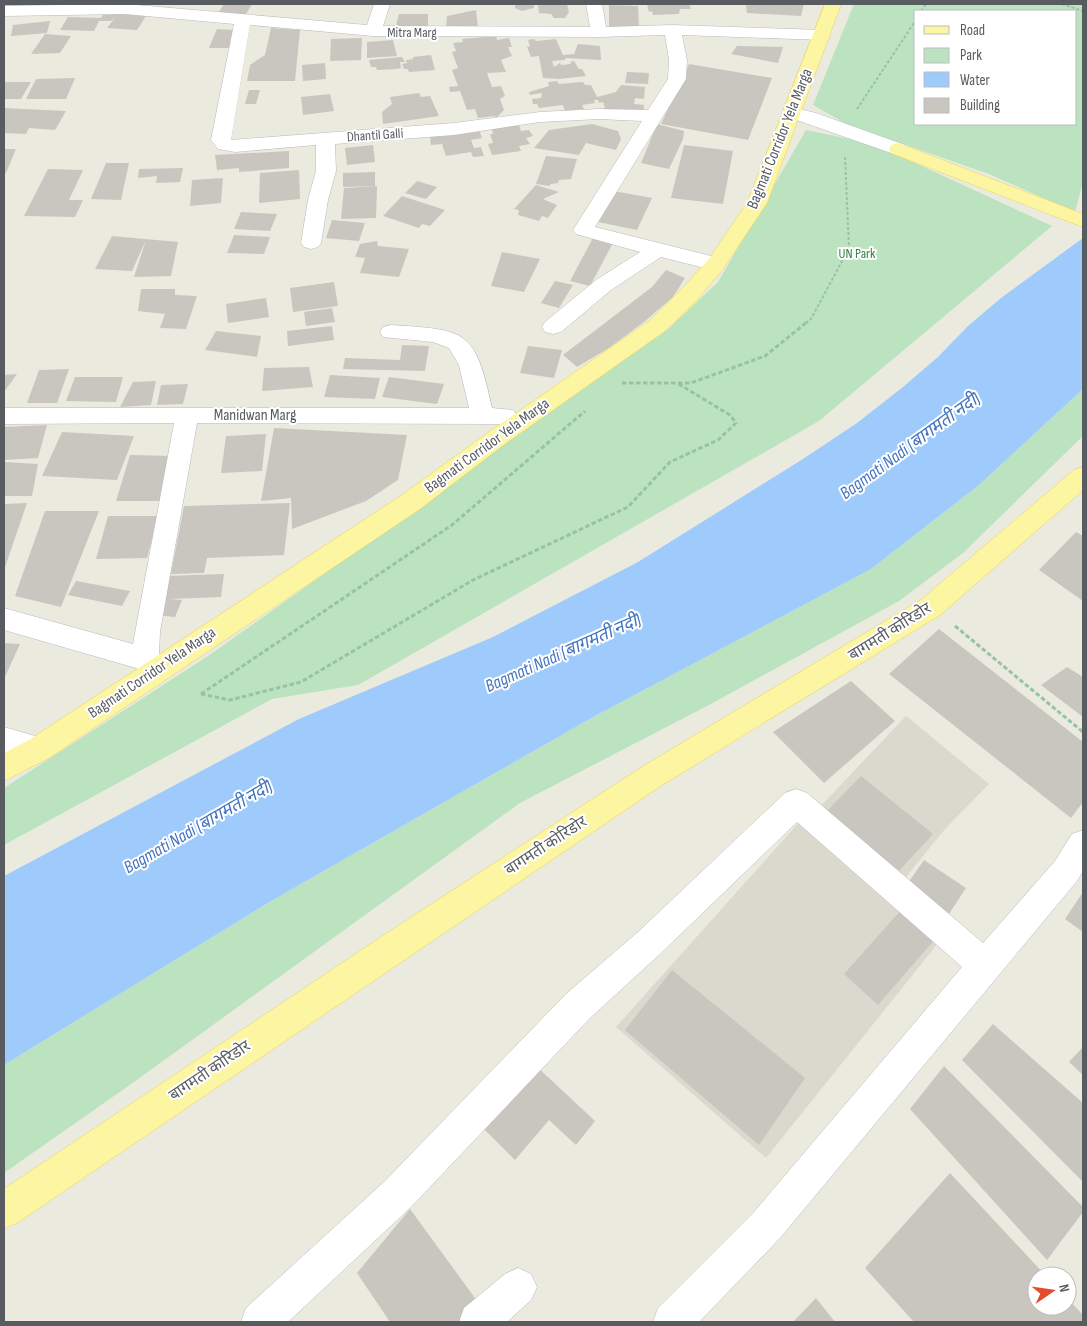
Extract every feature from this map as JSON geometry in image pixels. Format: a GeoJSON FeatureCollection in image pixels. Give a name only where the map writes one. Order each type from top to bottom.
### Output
{"type":"FeatureCollection","features":[{"type":"Feature","properties":{"kind":"main road","name":"Bagmati Corridor Yela Marga"},"geometry":{"type":"LineString","coordinates":[[4,768],[39,749],[151,664],[411,502],[494,440],[657,326],[689,295],[716,264],[757,203],[833,4]]}},
{"type":"Feature","properties":{"kind":"main road"},"geometry":{"type":"LineString","coordinates":[[898,149],[1083,221]]}},
{"type":"Feature","properties":{"kind":"main road","name":"बागमती कोरिडोर"},"geometry":{"type":"LineString","coordinates":[[4,1210],[392,948],[652,776],[931,607],[1083,476]]}},
{"type":"Feature","properties":{"kind":"street"},"geometry":{"type":"LineString","coordinates":[[373,32],[382,4]]}},
{"type":"Feature","properties":{"kind":"street"},"geometry":{"type":"LineString","coordinates":[[594,4],[600,32]]}},
{"type":"Feature","properties":{"kind":"street","name":"Mitra Marg"},"geometry":{"type":"LineString","coordinates":[[9,12],[99,8],[215,10],[243,19],[373,32],[600,32],[672,30],[822,36]]}},
{"type":"Feature","properties":{"kind":"street"},"geometry":{"type":"LineString","coordinates":[[4,29],[9,12]]}},
{"type":"Feature","properties":{"kind":"street","name":"Dhantil Galli"},"geometry":{"type":"LineString","coordinates":[[243,19],[220,140],[225,144],[235,146],[454,129],[540,117],[599,114],[653,116]]}},
{"type":"Feature","properties":{"kind":"street"},"geometry":{"type":"LineString","coordinates":[[672,30],[678,60],[677,79],[583,230],[716,264]]}},
{"type":"Feature","properties":{"kind":"street"},"geometry":{"type":"LineString","coordinates":[[791,112],[898,149]]}},
{"type":"Feature","properties":{"kind":"street"},"geometry":{"type":"LineString","coordinates":[[311,243],[318,200],[326,171],[325,139]]}},
{"type":"Feature","properties":{"kind":"street"},"geometry":{"type":"LineString","coordinates":[[554,327],[585,299],[633,263],[658,250]]}},
{"type":"Feature","properties":{"kind":"street"},"geometry":{"type":"LineString","coordinates":[[391,332],[438,336],[458,343],[467,359],[482,416]]}},
{"type":"Feature","properties":{"kind":"street"},"geometry":{"type":"LineString","coordinates":[[4,619],[151,664],[147,632],[187,414]]}},
{"type":"Feature","properties":{"kind":"street","name":"Manidwan Marg"},"geometry":{"type":"LineString","coordinates":[[4,416],[187,414],[505,416]]}},
{"type":"Feature","properties":{"kind":"street"},"geometry":{"type":"LineString","coordinates":[[4,740],[39,749]]}},
{"type":"Feature","properties":{"kind":"street"},"geometry":{"type":"LineString","coordinates":[[260,1322],[398,1194],[578,1006],[649,942],[796,803],[986,966]]}},
{"type":"Feature","properties":{"kind":"street"},"geometry":{"type":"LineString","coordinates":[[672,1322],[767,1225],[933,1026],[1066,871],[1083,844]]}},
{"type":"Feature","properties":{"kind":"street"},"geometry":{"type":"LineString","coordinates":[[478,1322],[518,1287]]}},
{"type":"Feature","properties":{"kind":"path"},"geometry":{"type":"LineString","coordinates":[[1062,4],[1083,11]]}},
{"type":"Feature","properties":{"kind":"path"},"geometry":{"type":"LineString","coordinates":[[620,384],[691,383],[765,356],[811,319],[848,248],[844,129],[914,23]]}},
{"type":"Feature","properties":{"kind":"path"},"geometry":{"type":"LineString","coordinates":[[591,407],[452,525],[201,694],[230,700],[301,682],[473,580],[628,506],[670,462],[718,440],[736,423],[730,415],[677,383]]}},
{"type":"Feature","properties":{"kind":"path"},"geometry":{"type":"LineString","coordinates":[[931,607],[1083,732]]}},
{"type":"Feature","properties":{"kind":"shaded area"},"geometry":{"type":"Polygon","coordinates":[[[906,716],[989,784],[945,829],[901,883],[817,810],[906,716]]]}},
{"type":"Feature","properties":{"kind":"shaded area"},"geometry":{"type":"Polygon","coordinates":[[[802,819],[943,937],[766,1158],[616,1027],[802,819]]]}},
{"type":"Feature","properties":{"kind":"green space"},"geometry":{"type":"Polygon","coordinates":[[[854,4],[1083,4],[1083,182],[1075,212],[989,174],[848,125],[813,105],[854,4]]]}},
{"type":"Feature","properties":{"kind":"green space","name":"UN Park"},"geometry":{"type":"Polygon","coordinates":[[[806,130],[874,144],[1052,226],[819,421],[358,685],[272,699],[4,845],[4,788],[211,654],[442,490],[617,359],[666,331],[718,282],[806,130]]]}},
{"type":"Feature","properties":{"kind":"green space"},"geometry":{"type":"Polygon","coordinates":[[[1083,389],[1083,436],[963,553],[899,601],[707,706],[520,803],[134,1082],[4,1173],[4,1065],[266,904],[595,716],[871,569],[979,485],[1083,389]]]}},
{"type":"Feature","properties":{"kind":"water","name":"Bagmati Nadi (बागमती नदी)"},"geometry":{"type":"Polygon","coordinates":[[[1083,238],[1083,389],[979,485],[871,569],[595,716],[266,904],[4,1065],[4,876],[299,719],[493,637],[638,562],[857,423],[938,357],[968,326],[1001,298],[1083,238]]]}},
{"type":"Feature","properties":{"kind":"building"},"geometry":{"type":"Polygon","coordinates":[[[224,4],[252,4],[245,16],[218,13],[224,4]]]}},
{"type":"Feature","properties":{"kind":"building"},"geometry":{"type":"Polygon","coordinates":[[[515,4],[534,4],[534,8],[522,11],[515,8],[515,4]]]}},
{"type":"Feature","properties":{"kind":"building"},"geometry":{"type":"Polygon","coordinates":[[[538,4],[567,4],[569,12],[565,18],[554,18],[551,14],[539,13],[538,4]]]}},
{"type":"Feature","properties":{"kind":"building"},"geometry":{"type":"Polygon","coordinates":[[[647,4],[689,4],[691,9],[680,9],[679,14],[653,15],[652,11],[649,12],[647,4]]]}},
{"type":"Feature","properties":{"kind":"building"},"geometry":{"type":"Polygon","coordinates":[[[746,4],[804,4],[801,16],[747,13],[746,4]]]}},
{"type":"Feature","properties":{"kind":"building"},"geometry":{"type":"Polygon","coordinates":[[[609,5],[638,6],[639,27],[609,27],[609,5]]]}},
{"type":"Feature","properties":{"kind":"building"},"geometry":{"type":"Polygon","coordinates":[[[476,10],[478,28],[446,30],[447,16],[476,10]]]}},
{"type":"Feature","properties":{"kind":"building"},"geometry":{"type":"Polygon","coordinates":[[[104,13],[146,16],[137,30],[107,28],[116,16],[111,21],[99,21],[94,31],[60,30],[68,17],[101,18],[104,13]]]}},
{"type":"Feature","properties":{"kind":"building"},"geometry":{"type":"Polygon","coordinates":[[[399,14],[428,14],[428,28],[395,29],[399,14]]]}},
{"type":"Feature","properties":{"kind":"building"},"geometry":{"type":"Polygon","coordinates":[[[50,21],[47,33],[11,36],[13,25],[50,21]]]}},
{"type":"Feature","properties":{"kind":"building"},"geometry":{"type":"Polygon","coordinates":[[[271,28],[300,30],[295,81],[247,81],[250,65],[265,55],[271,28]]]}},
{"type":"Feature","properties":{"kind":"building"},"geometry":{"type":"Polygon","coordinates":[[[217,29],[233,30],[230,48],[209,48],[217,29]]]}},
{"type":"Feature","properties":{"kind":"building"},"geometry":{"type":"Polygon","coordinates":[[[45,34],[71,36],[60,53],[31,54],[45,34]]]}},
{"type":"Feature","properties":{"kind":"building"},"geometry":{"type":"Polygon","coordinates":[[[496,36],[497,40],[509,38],[512,47],[508,47],[512,56],[501,60],[506,72],[487,73],[492,87],[501,86],[505,96],[500,99],[504,110],[496,118],[495,116],[478,118],[475,109],[467,110],[460,91],[450,92],[449,87],[458,86],[452,70],[458,68],[452,52],[456,51],[453,43],[463,42],[462,39],[496,36]]]}},
{"type":"Feature","properties":{"kind":"building"},"geometry":{"type":"Polygon","coordinates":[[[362,38],[361,60],[330,61],[331,39],[362,38]]]}},
{"type":"Feature","properties":{"kind":"building"},"geometry":{"type":"Polygon","coordinates":[[[534,39],[536,41],[556,39],[563,55],[574,54],[578,44],[600,46],[601,60],[565,58],[565,60],[552,61],[554,67],[560,63],[561,65],[571,64],[570,62],[574,61],[586,76],[559,79],[543,78],[539,56],[531,57],[527,47],[530,46],[528,40],[534,39]]]}},
{"type":"Feature","properties":{"kind":"building"},"geometry":{"type":"Polygon","coordinates":[[[393,40],[397,56],[367,58],[367,42],[393,40]]]}},
{"type":"Feature","properties":{"kind":"building"},"geometry":{"type":"Polygon","coordinates":[[[737,46],[783,47],[778,63],[731,54],[737,46]]]}},
{"type":"Feature","properties":{"kind":"building"},"geometry":{"type":"Polygon","coordinates":[[[431,55],[435,70],[409,72],[408,69],[404,69],[402,64],[407,63],[406,60],[413,59],[413,57],[431,55]]]}},
{"type":"Feature","properties":{"kind":"building"},"geometry":{"type":"Polygon","coordinates":[[[402,57],[405,62],[400,62],[401,68],[397,69],[377,70],[376,67],[371,67],[369,60],[402,57]]]}},
{"type":"Feature","properties":{"kind":"building"},"geometry":{"type":"Polygon","coordinates":[[[325,63],[326,79],[303,81],[302,65],[325,63]]]}},
{"type":"Feature","properties":{"kind":"building"},"geometry":{"type":"Polygon","coordinates":[[[689,64],[772,78],[748,140],[661,124],[689,64]]]}},
{"type":"Feature","properties":{"kind":"building"},"geometry":{"type":"Polygon","coordinates":[[[627,72],[649,73],[648,84],[625,83],[627,72]]]}},
{"type":"Feature","properties":{"kind":"building"},"geometry":{"type":"Polygon","coordinates":[[[75,78],[66,99],[26,99],[36,79],[75,78]]]}},
{"type":"Feature","properties":{"kind":"building"},"geometry":{"type":"Polygon","coordinates":[[[557,81],[559,84],[583,82],[585,85],[591,85],[597,97],[616,92],[621,85],[645,87],[644,99],[635,98],[634,104],[644,105],[643,112],[598,111],[605,108],[603,102],[599,103],[598,100],[594,100],[595,103],[582,105],[584,109],[565,111],[563,105],[539,108],[537,104],[533,104],[532,99],[541,98],[542,93],[530,95],[529,92],[549,86],[548,82],[557,81]]]}},
{"type":"Feature","properties":{"kind":"building"},"geometry":{"type":"Polygon","coordinates":[[[4,82],[31,82],[21,99],[4,99],[4,82]]]}},
{"type":"Feature","properties":{"kind":"building"},"geometry":{"type":"Polygon","coordinates":[[[249,90],[260,90],[256,104],[245,104],[249,90]]]}},
{"type":"Feature","properties":{"kind":"building"},"geometry":{"type":"Polygon","coordinates":[[[419,93],[421,97],[430,96],[439,116],[383,124],[382,112],[392,104],[390,97],[419,93]]]}},
{"type":"Feature","properties":{"kind":"building"},"geometry":{"type":"Polygon","coordinates":[[[330,94],[334,111],[303,115],[301,97],[330,94]]]}},
{"type":"Feature","properties":{"kind":"building"},"geometry":{"type":"Polygon","coordinates":[[[4,108],[66,111],[55,130],[29,128],[26,134],[4,133],[4,108]]]}},
{"type":"Feature","properties":{"kind":"building"},"geometry":{"type":"Polygon","coordinates":[[[592,124],[618,131],[621,139],[616,150],[586,143],[579,155],[534,148],[549,130],[592,124]]]}},
{"type":"Feature","properties":{"kind":"building"},"geometry":{"type":"Polygon","coordinates":[[[657,124],[684,131],[683,139],[669,169],[641,163],[657,124]]]}},
{"type":"Feature","properties":{"kind":"building"},"geometry":{"type":"Polygon","coordinates":[[[519,125],[521,131],[529,130],[533,136],[526,138],[530,144],[519,146],[521,151],[492,155],[488,144],[493,143],[490,134],[493,134],[491,126],[519,125]]]}},
{"type":"Feature","properties":{"kind":"building"},"geometry":{"type":"Polygon","coordinates":[[[479,130],[482,138],[471,140],[474,148],[481,147],[484,156],[473,157],[471,152],[446,156],[442,144],[431,145],[430,137],[479,130]]]}},
{"type":"Feature","properties":{"kind":"building"},"geometry":{"type":"Polygon","coordinates":[[[373,145],[375,162],[347,165],[345,148],[373,145]]]}},
{"type":"Feature","properties":{"kind":"building"},"geometry":{"type":"Polygon","coordinates":[[[684,145],[733,151],[723,204],[671,198],[684,145]]]}},
{"type":"Feature","properties":{"kind":"building"},"geometry":{"type":"Polygon","coordinates":[[[4,149],[16,149],[6,173],[4,173],[4,149]]]}},
{"type":"Feature","properties":{"kind":"building"},"geometry":{"type":"Polygon","coordinates":[[[289,151],[289,168],[239,172],[239,168],[217,170],[215,155],[289,151]]]}},
{"type":"Feature","properties":{"kind":"building"},"geometry":{"type":"Polygon","coordinates":[[[546,156],[577,159],[571,179],[559,180],[558,183],[549,186],[536,184],[546,156]]]}},
{"type":"Feature","properties":{"kind":"building"},"geometry":{"type":"Polygon","coordinates":[[[106,163],[129,163],[121,200],[91,199],[106,163]]]}},
{"type":"Feature","properties":{"kind":"building"},"geometry":{"type":"Polygon","coordinates":[[[183,168],[180,182],[156,183],[157,176],[138,178],[139,169],[183,168]]]}},
{"type":"Feature","properties":{"kind":"building"},"geometry":{"type":"Polygon","coordinates":[[[48,169],[83,170],[69,200],[83,200],[75,217],[24,216],[48,169]]]}},
{"type":"Feature","properties":{"kind":"building"},"geometry":{"type":"Polygon","coordinates":[[[299,170],[300,199],[259,203],[260,173],[299,170]]]}},
{"type":"Feature","properties":{"kind":"building"},"geometry":{"type":"Polygon","coordinates":[[[375,172],[375,186],[343,187],[343,173],[375,172]]]}},
{"type":"Feature","properties":{"kind":"building"},"geometry":{"type":"Polygon","coordinates":[[[223,178],[221,203],[190,206],[192,180],[223,178]]]}},
{"type":"Feature","properties":{"kind":"building"},"geometry":{"type":"Polygon","coordinates":[[[417,181],[437,187],[426,199],[405,193],[417,181]]]}},
{"type":"Feature","properties":{"kind":"building"},"geometry":{"type":"Polygon","coordinates":[[[536,185],[559,192],[543,199],[557,205],[548,218],[542,216],[539,221],[518,215],[519,210],[514,209],[536,185]]]}},
{"type":"Feature","properties":{"kind":"building"},"geometry":{"type":"Polygon","coordinates":[[[377,186],[376,218],[341,219],[344,188],[377,186]]]}},
{"type":"Feature","properties":{"kind":"building"},"geometry":{"type":"Polygon","coordinates":[[[608,190],[652,198],[637,230],[593,221],[608,190]]]}},
{"type":"Feature","properties":{"kind":"building"},"geometry":{"type":"Polygon","coordinates":[[[402,196],[445,210],[430,226],[422,224],[419,228],[383,216],[402,196]]]}},
{"type":"Feature","properties":{"kind":"building"},"geometry":{"type":"Polygon","coordinates":[[[241,212],[277,214],[270,231],[234,229],[241,212]]]}},
{"type":"Feature","properties":{"kind":"building"},"geometry":{"type":"Polygon","coordinates":[[[332,220],[365,223],[359,241],[326,238],[332,220]]]}},
{"type":"Feature","properties":{"kind":"building"},"geometry":{"type":"Polygon","coordinates":[[[234,235],[270,237],[264,254],[227,253],[234,235]]]}},
{"type":"Feature","properties":{"kind":"building"},"geometry":{"type":"Polygon","coordinates":[[[112,236],[178,242],[171,276],[134,277],[146,240],[132,271],[95,269],[112,236]]]}},
{"type":"Feature","properties":{"kind":"building"},"geometry":{"type":"Polygon","coordinates":[[[594,236],[614,241],[590,286],[570,281],[594,236]]]}},
{"type":"Feature","properties":{"kind":"building"},"geometry":{"type":"Polygon","coordinates":[[[377,241],[378,246],[409,249],[399,277],[360,273],[365,258],[355,257],[360,244],[377,241]]]}},
{"type":"Feature","properties":{"kind":"building"},"geometry":{"type":"Polygon","coordinates":[[[502,252],[540,259],[524,292],[491,286],[502,252]]]}},
{"type":"Feature","properties":{"kind":"building"},"geometry":{"type":"Polygon","coordinates":[[[666,270],[685,278],[673,297],[644,322],[609,348],[577,367],[563,355],[652,287],[666,270]]]}},
{"type":"Feature","properties":{"kind":"building"},"geometry":{"type":"Polygon","coordinates":[[[555,281],[573,285],[559,308],[541,303],[555,281]]]}},
{"type":"Feature","properties":{"kind":"building"},"geometry":{"type":"Polygon","coordinates":[[[334,282],[338,306],[293,312],[290,288],[334,282]]]}},
{"type":"Feature","properties":{"kind":"building"},"geometry":{"type":"Polygon","coordinates":[[[141,289],[175,289],[175,295],[197,296],[186,329],[160,328],[165,314],[138,311],[141,289]]]}},
{"type":"Feature","properties":{"kind":"building"},"geometry":{"type":"Polygon","coordinates":[[[266,298],[269,317],[228,323],[226,304],[266,298]]]}},
{"type":"Feature","properties":{"kind":"building"},"geometry":{"type":"Polygon","coordinates":[[[332,308],[335,322],[306,326],[304,312],[332,308]]]}},
{"type":"Feature","properties":{"kind":"building"},"geometry":{"type":"Polygon","coordinates":[[[332,326],[334,340],[288,346],[287,331],[332,326]]]}},
{"type":"Feature","properties":{"kind":"building"},"geometry":{"type":"Polygon","coordinates":[[[216,331],[261,336],[257,357],[205,350],[216,331]]]}},
{"type":"Feature","properties":{"kind":"building"},"geometry":{"type":"Polygon","coordinates":[[[402,345],[429,346],[425,371],[343,369],[345,358],[400,360],[402,345]]]}},
{"type":"Feature","properties":{"kind":"building"},"geometry":{"type":"Polygon","coordinates":[[[528,346],[562,350],[554,378],[520,373],[528,346]]]}},
{"type":"Feature","properties":{"kind":"building"},"geometry":{"type":"Polygon","coordinates":[[[309,367],[313,387],[262,391],[264,368],[309,367]]]}},
{"type":"Feature","properties":{"kind":"building"},"geometry":{"type":"Polygon","coordinates":[[[69,369],[57,403],[27,403],[39,370],[69,369]]]}},
{"type":"Feature","properties":{"kind":"building"},"geometry":{"type":"Polygon","coordinates":[[[17,374],[4,392],[4,375],[17,374]]]}},
{"type":"Feature","properties":{"kind":"building"},"geometry":{"type":"Polygon","coordinates":[[[330,375],[380,378],[375,399],[324,397],[330,375]]]}},
{"type":"Feature","properties":{"kind":"building"},"geometry":{"type":"Polygon","coordinates":[[[75,377],[123,377],[116,402],[66,401],[75,377]]]}},
{"type":"Feature","properties":{"kind":"building"},"geometry":{"type":"Polygon","coordinates":[[[389,377],[444,384],[437,404],[382,397],[389,377]]]}},
{"type":"Feature","properties":{"kind":"building"},"geometry":{"type":"Polygon","coordinates":[[[156,381],[151,405],[120,407],[133,382],[156,381]]]}},
{"type":"Feature","properties":{"kind":"building"},"geometry":{"type":"Polygon","coordinates":[[[188,384],[183,404],[157,405],[161,385],[188,384]]]}},
{"type":"Feature","properties":{"kind":"building"},"geometry":{"type":"Polygon","coordinates":[[[47,425],[38,458],[4,460],[4,427],[47,425]]]}},
{"type":"Feature","properties":{"kind":"building"},"geometry":{"type":"Polygon","coordinates":[[[274,428],[407,435],[398,480],[366,501],[292,529],[291,498],[261,501],[274,428]]]}},
{"type":"Feature","properties":{"kind":"building"},"geometry":{"type":"Polygon","coordinates":[[[62,432],[134,436],[117,480],[42,476],[62,432]]]}},
{"type":"Feature","properties":{"kind":"building"},"geometry":{"type":"Polygon","coordinates":[[[266,434],[262,471],[221,473],[226,436],[266,434]]]}},
{"type":"Feature","properties":{"kind":"building"},"geometry":{"type":"Polygon","coordinates":[[[130,455],[172,456],[160,501],[116,501],[130,455]]]}},
{"type":"Feature","properties":{"kind":"building"},"geometry":{"type":"Polygon","coordinates":[[[4,462],[38,464],[32,496],[4,496],[4,462]]]}},
{"type":"Feature","properties":{"kind":"building"},"geometry":{"type":"Polygon","coordinates":[[[27,503],[4,570],[4,504],[27,503]]]}},
{"type":"Feature","properties":{"kind":"building"},"geometry":{"type":"Polygon","coordinates":[[[290,503],[284,555],[207,558],[204,573],[171,574],[184,506],[290,503]]]}},
{"type":"Feature","properties":{"kind":"building"},"geometry":{"type":"Polygon","coordinates":[[[45,511],[99,511],[61,607],[15,596],[45,511]]]}},
{"type":"Feature","properties":{"kind":"building"},"geometry":{"type":"Polygon","coordinates":[[[108,516],[158,516],[147,558],[96,559],[108,516]]]}},
{"type":"Feature","properties":{"kind":"building"},"geometry":{"type":"Polygon","coordinates":[[[1076,532],[1083,536],[1083,601],[1039,570],[1076,532]]]}},
{"type":"Feature","properties":{"kind":"building"},"geometry":{"type":"Polygon","coordinates":[[[224,574],[221,597],[170,599],[182,600],[175,617],[156,615],[166,576],[224,574]]]}},
{"type":"Feature","properties":{"kind":"building"},"geometry":{"type":"Polygon","coordinates":[[[76,581],[130,591],[122,606],[68,595],[76,581]]]}},
{"type":"Feature","properties":{"kind":"building"},"geometry":{"type":"Polygon","coordinates":[[[939,629],[1083,742],[1083,802],[1071,818],[889,674],[939,629]]]}},
{"type":"Feature","properties":{"kind":"building"},"geometry":{"type":"Polygon","coordinates":[[[4,643],[20,644],[4,679],[4,643]]]}},
{"type":"Feature","properties":{"kind":"building"},"geometry":{"type":"Polygon","coordinates":[[[1067,667],[1083,677],[1083,717],[1041,685],[1067,667]]]}},
{"type":"Feature","properties":{"kind":"building"},"geometry":{"type":"Polygon","coordinates":[[[851,681],[895,721],[824,783],[773,732],[851,681]]]}},
{"type":"Feature","properties":{"kind":"building"},"geometry":{"type":"Polygon","coordinates":[[[861,776],[933,834],[898,872],[826,812],[861,776]]]}},
{"type":"Feature","properties":{"kind":"building"},"geometry":{"type":"Polygon","coordinates":[[[924,860],[966,888],[945,920],[903,890],[924,860]]]}},
{"type":"Feature","properties":{"kind":"building"},"geometry":{"type":"Polygon","coordinates":[[[1083,892],[1083,932],[1065,919],[1083,892]]]}},
{"type":"Feature","properties":{"kind":"building"},"geometry":{"type":"Polygon","coordinates":[[[902,909],[936,938],[878,1005],[844,974],[902,909]]]}},
{"type":"Feature","properties":{"kind":"building"},"geometry":{"type":"Polygon","coordinates":[[[672,970],[805,1078],[759,1145],[625,1030],[672,970]]]}},
{"type":"Feature","properties":{"kind":"building"},"geometry":{"type":"Polygon","coordinates":[[[993,1024],[1083,1103],[1083,1182],[962,1060],[993,1024]]]}},
{"type":"Feature","properties":{"kind":"building"},"geometry":{"type":"Polygon","coordinates":[[[1083,1047],[1083,1075],[1069,1062],[1083,1047]]]}},
{"type":"Feature","properties":{"kind":"building"},"geometry":{"type":"Polygon","coordinates":[[[535,1065],[595,1121],[576,1145],[549,1120],[515,1160],[482,1127],[535,1065]]]}},
{"type":"Feature","properties":{"kind":"building"},"geometry":{"type":"Polygon","coordinates":[[[944,1066],[1083,1207],[1083,1212],[1047,1260],[910,1109],[944,1066]]]}},
{"type":"Feature","properties":{"kind":"building"},"geometry":{"type":"Polygon","coordinates":[[[950,1173],[1037,1266],[1027,1266],[1027,1316],[1077,1316],[1077,1309],[1083,1315],[1083,1322],[914,1322],[865,1268],[950,1173]]]}},
{"type":"Feature","properties":{"kind":"building"},"geometry":{"type":"Polygon","coordinates":[[[410,1209],[480,1305],[458,1322],[390,1322],[357,1273],[410,1209]]]}},
{"type":"Feature","properties":{"kind":"building"},"geometry":{"type":"Polygon","coordinates":[[[816,1298],[835,1322],[793,1322],[816,1298]]]}}]}
